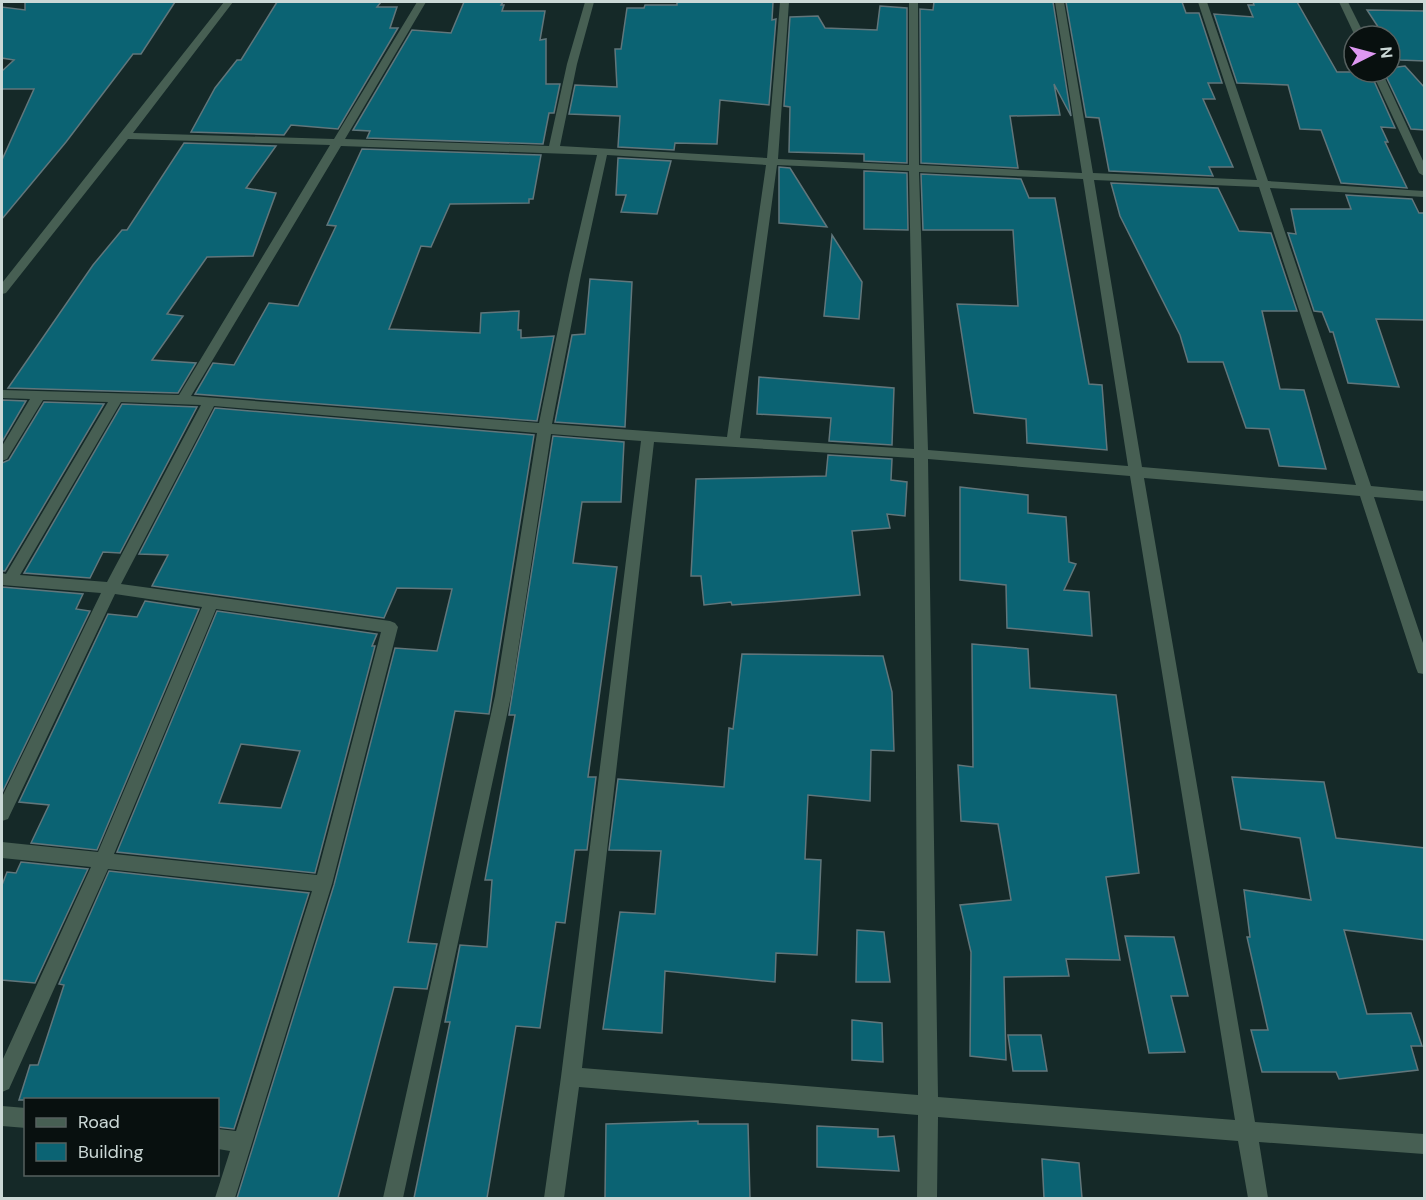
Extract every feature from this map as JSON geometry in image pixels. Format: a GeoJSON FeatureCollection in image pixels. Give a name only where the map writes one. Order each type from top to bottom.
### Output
{"type":"FeatureCollection","features":[{"type":"Feature","properties":{"kind":"street"},"geometry":{"type":"LineString","coordinates":[[2,290],[228,2]]}},
{"type":"Feature","properties":{"kind":"street"},"geometry":{"type":"LineString","coordinates":[[183,399],[422,2]]}},
{"type":"Feature","properties":{"kind":"street"},"geometry":{"type":"LineString","coordinates":[[554,149],[572,64],[590,2]]}},
{"type":"Feature","properties":{"kind":"street"},"geometry":{"type":"LineString","coordinates":[[733,443],[771,162],[785,2]]}},
{"type":"Feature","properties":{"kind":"street"},"geometry":{"type":"LineString","coordinates":[[914,2],[914,169],[921,454],[927,1198]]}},
{"type":"Feature","properties":{"kind":"street"},"geometry":{"type":"LineString","coordinates":[[1060,2],[1258,1198]]}},
{"type":"Feature","properties":{"kind":"street"},"geometry":{"type":"LineString","coordinates":[[1203,2],[1425,668]]}},
{"type":"Feature","properties":{"kind":"street"},"geometry":{"type":"LineString","coordinates":[[1344,2],[1354,24]]}},
{"type":"Feature","properties":{"kind":"street"},"geometry":{"type":"LineString","coordinates":[[1383,84],[1425,173]]}},
{"type":"Feature","properties":{"kind":"street"},"geometry":{"type":"LineString","coordinates":[[125,136],[554,149],[1425,194]]}},
{"type":"Feature","properties":{"kind":"street"},"geometry":{"type":"LineString","coordinates":[[393,1198],[503,696],[545,427],[575,275],[603,152]]}},
{"type":"Feature","properties":{"kind":"street"},"geometry":{"type":"LineString","coordinates":[[2,394],[38,397],[183,399],[648,437],[921,454],[1425,496]]}},
{"type":"Feature","properties":{"kind":"street"},"geometry":{"type":"LineString","coordinates":[[2,456],[38,397]]}},
{"type":"Feature","properties":{"kind":"street"},"geometry":{"type":"LineString","coordinates":[[118,397],[6,579],[111,588],[390,627],[323,884],[225,1198]]}},
{"type":"Feature","properties":{"kind":"street"},"geometry":{"type":"LineString","coordinates":[[2,814],[111,588],[210,401]]}},
{"type":"Feature","properties":{"kind":"street"},"geometry":{"type":"LineString","coordinates":[[554,1198],[571,1077],[648,437]]}},
{"type":"Feature","properties":{"kind":"street"},"geometry":{"type":"LineString","coordinates":[[2,1082],[103,860],[211,602]]}},
{"type":"Feature","properties":{"kind":"street"},"geometry":{"type":"LineString","coordinates":[[2,850],[323,884]]}},
{"type":"Feature","properties":{"kind":"street"},"geometry":{"type":"LineString","coordinates":[[571,1077],[928,1104],[1247,1132],[1425,1144]]}},
{"type":"Feature","properties":{"kind":"street"},"geometry":{"type":"LineString","coordinates":[[2,1116],[24,1118]]}},
{"type":"Feature","properties":{"kind":"street"},"geometry":{"type":"LineString","coordinates":[[219,1139],[242,1142]]}},
{"type":"Feature","properties":{"kind":"building"},"geometry":{"type":"Polygon","coordinates":[[[25,2],[175,2],[141,54],[133,54],[66,142],[2,219],[2,160],[34,89],[2,89],[2,71],[14,60],[2,58],[2,7],[25,10],[25,2]]]}},
{"type":"Feature","properties":{"kind":"building"},"geometry":{"type":"Polygon","coordinates":[[[277,2],[381,2],[377,7],[397,7],[390,28],[398,28],[338,129],[291,125],[284,135],[191,132],[215,88],[237,60],[241,60],[277,2]]]}},
{"type":"Feature","properties":{"kind":"building"},"geometry":{"type":"Polygon","coordinates":[[[464,2],[503,2],[502,11],[545,11],[540,40],[546,39],[546,84],[560,84],[554,113],[549,113],[543,144],[367,138],[370,131],[353,130],[412,30],[451,33],[464,2]]]}},
{"type":"Feature","properties":{"kind":"building"},"geometry":{"type":"Polygon","coordinates":[[[677,2],[773,2],[772,20],[776,19],[769,105],[720,100],[717,144],[675,143],[674,150],[618,147],[620,116],[569,114],[575,85],[617,87],[615,49],[621,49],[627,8],[644,8],[645,5],[677,5],[677,2]]]}},
{"type":"Feature","properties":{"kind":"building"},"geometry":{"type":"Polygon","coordinates":[[[934,2],[1053,2],[1071,116],[1054,84],[1060,115],[1010,116],[1018,168],[921,163],[920,9],[933,10],[934,2]]]}},
{"type":"Feature","properties":{"kind":"building"},"geometry":{"type":"Polygon","coordinates":[[[1066,2],[1182,2],[1186,13],[1199,13],[1222,83],[1208,83],[1215,99],[1203,99],[1233,167],[1209,167],[1213,176],[1109,171],[1099,118],[1086,117],[1066,2]]]}},
{"type":"Feature","properties":{"kind":"building"},"geometry":{"type":"Polygon","coordinates":[[[1253,2],[1297,2],[1337,72],[1342,72],[1342,84],[1375,84],[1395,128],[1381,127],[1388,142],[1385,142],[1407,188],[1341,183],[1321,130],[1300,129],[1288,85],[1237,83],[1214,14],[1253,17],[1248,5],[1254,5],[1253,2]]]}},
{"type":"Feature","properties":{"kind":"building"},"geometry":{"type":"Polygon","coordinates":[[[880,6],[907,8],[907,163],[864,161],[864,154],[789,152],[790,107],[784,106],[790,17],[818,16],[825,28],[877,30],[880,6]]]}},
{"type":"Feature","properties":{"kind":"building"},"geometry":{"type":"Polygon","coordinates":[[[1367,10],[1425,11],[1425,61],[1402,60],[1402,24],[1376,24],[1367,10]]]}},
{"type":"Feature","properties":{"kind":"building"},"geometry":{"type":"Polygon","coordinates":[[[1402,66],[1405,66],[1425,88],[1425,130],[1411,129],[1390,84],[1402,84],[1402,66]]]}},
{"type":"Feature","properties":{"kind":"building"},"geometry":{"type":"Polygon","coordinates":[[[184,143],[276,146],[246,188],[276,193],[253,256],[207,257],[167,314],[183,316],[152,360],[196,363],[178,393],[8,388],[93,265],[122,230],[127,230],[184,143]]]}},
{"type":"Feature","properties":{"kind":"building"},"geometry":{"type":"Polygon","coordinates":[[[362,149],[541,155],[533,199],[529,199],[529,203],[450,204],[431,247],[421,246],[389,329],[480,333],[481,313],[519,311],[518,330],[521,330],[521,338],[554,336],[537,421],[195,394],[213,363],[234,365],[269,303],[298,306],[336,226],[327,225],[362,149]]]}},
{"type":"Feature","properties":{"kind":"building"},"geometry":{"type":"Polygon","coordinates":[[[618,158],[671,161],[657,214],[621,212],[626,195],[616,195],[618,158]]]}},
{"type":"Feature","properties":{"kind":"building"},"geometry":{"type":"Polygon","coordinates":[[[779,167],[790,168],[827,227],[779,223],[779,167]]]}},
{"type":"Feature","properties":{"kind":"building"},"geometry":{"type":"Polygon","coordinates":[[[864,171],[907,173],[908,230],[864,229],[864,171]]]}},
{"type":"Feature","properties":{"kind":"building"},"geometry":{"type":"Polygon","coordinates":[[[921,174],[1021,179],[1029,198],[1055,198],[1089,384],[1102,385],[1107,450],[1027,443],[1026,419],[974,413],[957,304],[1018,306],[1013,230],[923,230],[921,174]]]}},
{"type":"Feature","properties":{"kind":"building"},"geometry":{"type":"Polygon","coordinates":[[[1111,183],[1218,188],[1239,231],[1271,233],[1297,311],[1262,311],[1280,389],[1304,390],[1326,469],[1279,466],[1269,429],[1246,428],[1223,362],[1188,362],[1180,335],[1120,216],[1111,183]]]}},
{"type":"Feature","properties":{"kind":"building"},"geometry":{"type":"Polygon","coordinates":[[[1346,195],[1412,199],[1419,213],[1425,213],[1425,320],[1376,319],[1399,387],[1348,383],[1333,332],[1330,332],[1322,312],[1314,311],[1288,233],[1296,234],[1291,209],[1351,209],[1346,195]]]}},
{"type":"Feature","properties":{"kind":"building"},"geometry":{"type":"Polygon","coordinates":[[[832,235],[862,282],[859,319],[824,316],[832,235]]]}},
{"type":"Feature","properties":{"kind":"building"},"geometry":{"type":"Polygon","coordinates":[[[590,279],[632,282],[625,427],[555,422],[572,335],[585,334],[590,279]]]}},
{"type":"Feature","properties":{"kind":"building"},"geometry":{"type":"Polygon","coordinates":[[[759,377],[894,388],[892,445],[829,441],[831,418],[757,414],[759,377]]]}},
{"type":"Feature","properties":{"kind":"building"},"geometry":{"type":"Polygon","coordinates":[[[2,400],[26,401],[2,442],[2,400]]]}},
{"type":"Feature","properties":{"kind":"building"},"geometry":{"type":"Polygon","coordinates":[[[44,402],[104,404],[5,571],[2,571],[2,463],[9,460],[44,402]]]}},
{"type":"Feature","properties":{"kind":"building"},"geometry":{"type":"Polygon","coordinates":[[[122,404],[197,407],[120,553],[103,552],[90,578],[24,573],[122,404]]]}},
{"type":"Feature","properties":{"kind":"building"},"geometry":{"type":"Polygon","coordinates":[[[215,408],[534,435],[489,714],[455,711],[408,942],[437,944],[427,989],[394,987],[338,1198],[237,1198],[334,885],[395,648],[437,651],[452,589],[397,588],[384,618],[152,586],[168,555],[139,554],[215,408]]]}},
{"type":"Feature","properties":{"kind":"building"},"geometry":{"type":"Polygon","coordinates":[[[553,436],[624,442],[621,502],[582,502],[573,563],[617,567],[588,777],[596,777],[587,850],[575,850],[565,923],[556,922],[540,1028],[516,1026],[487,1198],[414,1198],[450,1022],[445,1022],[460,945],[487,947],[492,880],[485,880],[515,715],[509,715],[553,436]]]}},
{"type":"Feature","properties":{"kind":"building"},"geometry":{"type":"Polygon","coordinates":[[[828,455],[892,459],[891,480],[907,482],[905,516],[887,514],[890,528],[852,531],[860,595],[704,605],[701,576],[691,576],[696,479],[826,476],[828,455]]]}},
{"type":"Feature","properties":{"kind":"building"},"geometry":{"type":"Polygon","coordinates":[[[960,487],[1028,495],[1028,513],[1066,517],[1069,562],[1076,564],[1064,590],[1089,592],[1092,636],[1007,628],[1006,585],[960,580],[960,487]]]}},
{"type":"Feature","properties":{"kind":"building"},"geometry":{"type":"Polygon","coordinates":[[[2,587],[83,594],[76,609],[90,611],[2,793],[2,587]]]}},
{"type":"Feature","properties":{"kind":"building"},"geometry":{"type":"Polygon","coordinates":[[[145,601],[199,609],[97,850],[31,843],[49,805],[19,802],[108,614],[137,617],[145,601]]]}},
{"type":"Feature","properties":{"kind":"building"},"geometry":{"type":"Polygon","coordinates":[[[217,611],[377,634],[372,646],[375,646],[315,873],[117,852],[217,611]],[[241,744],[219,803],[281,808],[300,751],[241,744]]]}},
{"type":"Feature","properties":{"kind":"building"},"geometry":{"type":"Polygon","coordinates":[[[972,644],[1028,649],[1030,688],[1116,695],[1139,873],[1106,877],[1120,960],[1066,959],[1069,976],[1004,977],[1006,1060],[970,1056],[971,952],[960,905],[1011,900],[998,824],[961,821],[958,765],[973,767],[972,644]]]}},
{"type":"Feature","properties":{"kind":"building"},"geometry":{"type":"Polygon","coordinates":[[[742,654],[883,656],[892,692],[894,751],[871,750],[870,801],[808,795],[805,859],[821,860],[817,955],[776,953],[775,982],[665,971],[662,1033],[603,1029],[620,912],[655,914],[661,851],[609,850],[618,779],[724,787],[729,728],[733,729],[742,654]]]}},
{"type":"Feature","properties":{"kind":"building"},"geometry":{"type":"Polygon","coordinates":[[[1232,777],[1324,782],[1336,838],[1425,848],[1425,940],[1344,930],[1367,1014],[1411,1013],[1422,1046],[1411,1046],[1418,1070],[1339,1079],[1336,1072],[1262,1072],[1251,1030],[1268,1030],[1247,937],[1250,937],[1244,890],[1311,900],[1300,838],[1241,829],[1232,777]]]}},
{"type":"Feature","properties":{"kind":"building"},"geometry":{"type":"Polygon","coordinates":[[[21,862],[88,869],[35,983],[2,980],[2,885],[7,872],[16,873],[21,862]]]}},
{"type":"Feature","properties":{"kind":"building"},"geometry":{"type":"Polygon","coordinates":[[[109,871],[309,893],[234,1129],[219,1127],[219,1098],[24,1098],[24,1100],[19,1100],[30,1065],[38,1065],[64,985],[59,984],[109,871]]]}},
{"type":"Feature","properties":{"kind":"building"},"geometry":{"type":"Polygon","coordinates":[[[857,930],[884,932],[890,982],[856,982],[857,930]]]}},
{"type":"Feature","properties":{"kind":"building"},"geometry":{"type":"Polygon","coordinates":[[[1125,936],[1174,937],[1188,996],[1171,996],[1185,1052],[1149,1053],[1125,936]]]}},
{"type":"Feature","properties":{"kind":"building"},"geometry":{"type":"Polygon","coordinates":[[[852,1020],[882,1023],[883,1062],[852,1060],[852,1020]]]}},
{"type":"Feature","properties":{"kind":"building"},"geometry":{"type":"Polygon","coordinates":[[[1008,1035],[1041,1035],[1047,1071],[1013,1071],[1008,1035]]]}},
{"type":"Feature","properties":{"kind":"building"},"geometry":{"type":"Polygon","coordinates":[[[698,1121],[698,1124],[748,1124],[750,1198],[605,1198],[606,1124],[698,1121]]]}},
{"type":"Feature","properties":{"kind":"building"},"geometry":{"type":"Polygon","coordinates":[[[817,1126],[878,1129],[878,1137],[894,1136],[899,1171],[817,1167],[817,1126]]]}},
{"type":"Feature","properties":{"kind":"building"},"geometry":{"type":"Polygon","coordinates":[[[1042,1159],[1079,1163],[1082,1198],[1044,1198],[1042,1159]]]}}]}
